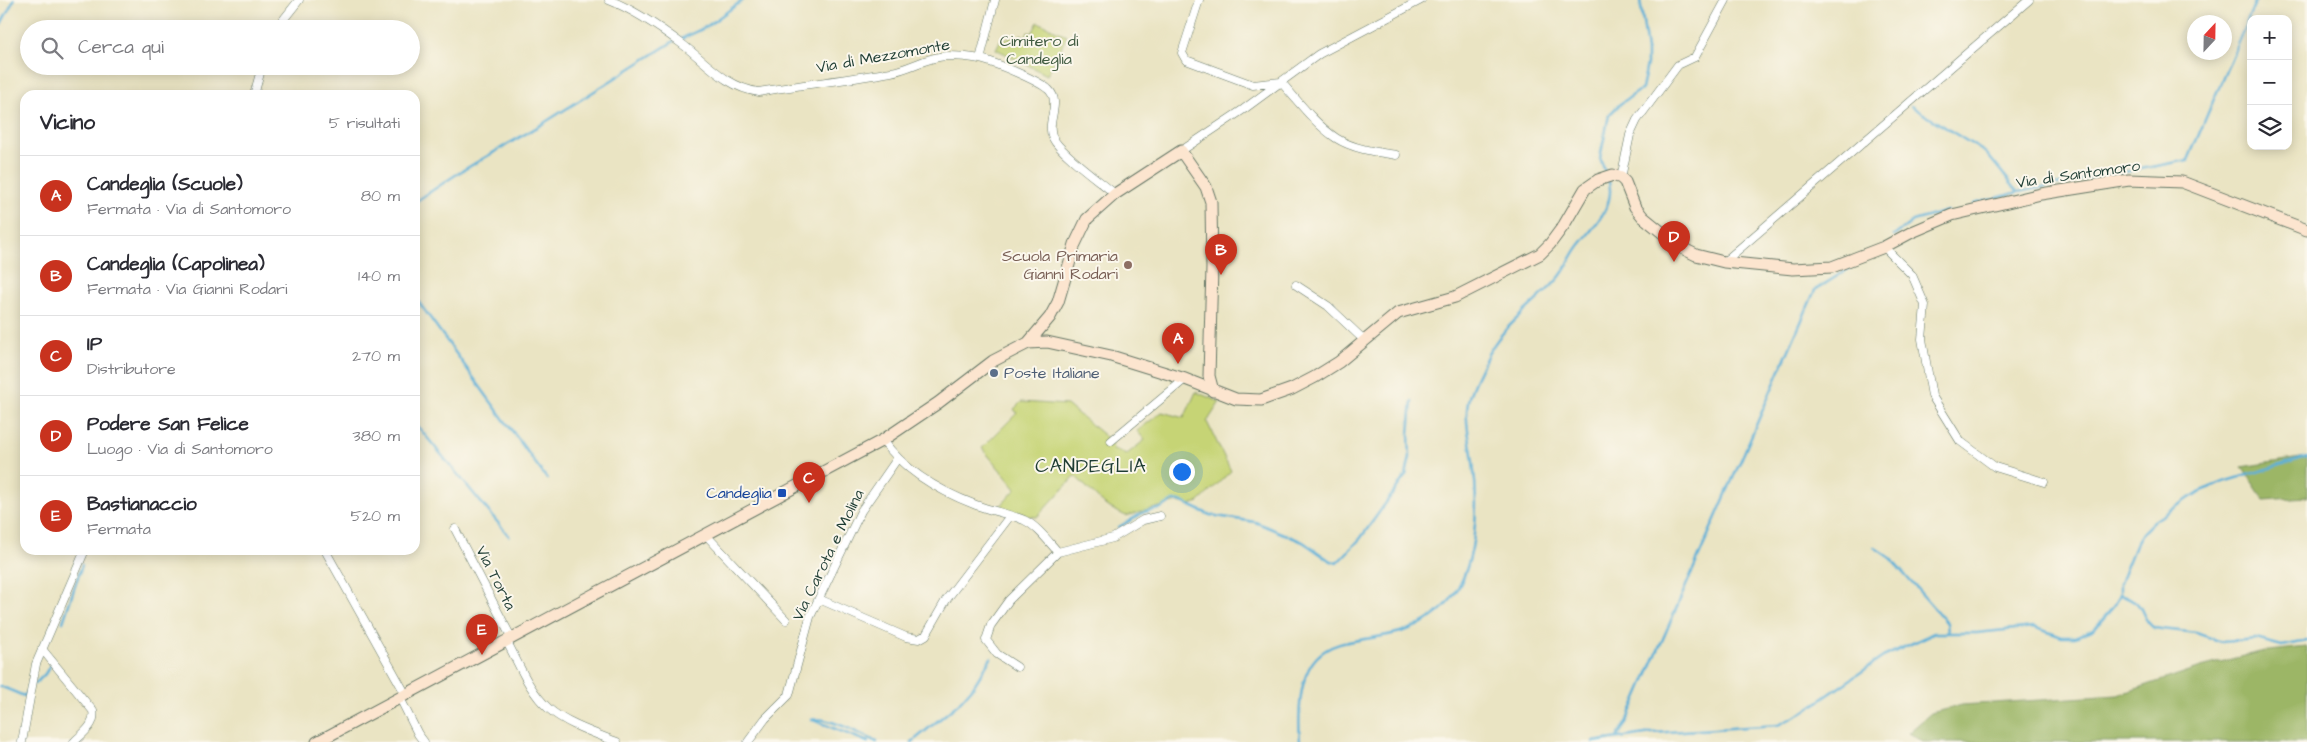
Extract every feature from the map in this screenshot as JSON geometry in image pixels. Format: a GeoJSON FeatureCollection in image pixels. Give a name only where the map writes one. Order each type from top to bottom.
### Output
{"type":"FeatureCollection","features":[{"type":"Feature","properties":{"kind":"main road"},"geometry":{"type":"LineString","coordinates":[[317,742],[883,440],[931,408],[992,361],[1028,342],[1050,318],[1058,302],[1075,244],[1084,223],[1115,194],[1180,151],[1206,187],[1211,202],[1212,268],[1209,376],[1213,391]]}},
{"type":"Feature","properties":{"kind":"main road"},"geometry":{"type":"LineString","coordinates":[[1028,342],[1047,342],[1111,356],[1242,400],[1255,401],[1269,398],[1307,382],[1339,362],[1398,313],[1455,297],[1540,254],[1564,225],[1582,193],[1598,180],[1616,176]]}},
{"type":"Feature","properties":{"kind":"main road","name":"Via di Santomoro"},"geometry":{"type":"LineString","coordinates":[[1616,176],[1625,182],[1638,212],[1666,237],[1696,255],[1724,262],[1813,270],[1832,267],[1884,247],[1912,232],[1961,213],[2041,194],[2129,180],[2182,182],[2307,230]]}},
{"type":"Feature","properties":{"kind":"main road"},"geometry":{"type":"LineString","coordinates":[[1191,382],[1209,376]]}},
{"type":"Feature","properties":{"kind":"street"},"geometry":{"type":"LineString","coordinates":[[283,20],[299,0]]}},
{"type":"Feature","properties":{"kind":"street","name":"Via di Mezzomonte"},"geometry":{"type":"LineString","coordinates":[[609,0],[681,43],[723,78],[750,91],[759,92],[892,72],[928,59],[944,56],[980,59],[1048,89],[1054,101],[1051,128],[1053,138],[1062,149],[1115,194]]}},
{"type":"Feature","properties":{"kind":"street"},"geometry":{"type":"LineString","coordinates":[[980,59],[995,0]]}},
{"type":"Feature","properties":{"kind":"street"},"geometry":{"type":"LineString","coordinates":[[1199,0],[1182,53],[1186,60],[1253,85],[1281,82]]}},
{"type":"Feature","properties":{"kind":"street"},"geometry":{"type":"LineString","coordinates":[[1180,151],[1319,54],[1421,0]]}},
{"type":"Feature","properties":{"kind":"street"},"geometry":{"type":"LineString","coordinates":[[1616,176],[1637,120],[1678,65],[1695,57],[1726,0]]}},
{"type":"Feature","properties":{"kind":"street"},"geometry":{"type":"LineString","coordinates":[[1724,262],[2029,0]]}},
{"type":"Feature","properties":{"kind":"street"},"geometry":{"type":"LineString","coordinates":[[255,90],[260,75]]}},
{"type":"Feature","properties":{"kind":"street"},"geometry":{"type":"LineString","coordinates":[[1281,82],[1316,121],[1336,138],[1363,150],[1396,156]]}},
{"type":"Feature","properties":{"kind":"street"},"geometry":{"type":"LineString","coordinates":[[1884,247],[1912,275],[1924,305],[1922,339],[1932,396],[1960,441],[1995,467],[2044,482]]}},
{"type":"Feature","properties":{"kind":"street"},"geometry":{"type":"LineString","coordinates":[[1296,285],[1328,306],[1364,340]]}},
{"type":"Feature","properties":{"kind":"street"},"geometry":{"type":"LineString","coordinates":[[1111,440],[1191,382]]}},
{"type":"Feature","properties":{"kind":"street"},"geometry":{"type":"LineString","coordinates":[[883,440],[897,459],[957,497],[1024,520],[1058,552]]}},
{"type":"Feature","properties":{"kind":"street","name":"Via Carota e Molina"},"geometry":{"type":"LineString","coordinates":[[748,742],[764,719],[789,696],[806,630],[819,599],[861,511],[897,459]]}},
{"type":"Feature","properties":{"kind":"street"},"geometry":{"type":"LineString","coordinates":[[819,599],[910,639],[923,638],[930,631],[946,600],[1010,516]]}},
{"type":"Feature","properties":{"kind":"street"},"geometry":{"type":"LineString","coordinates":[[1017,667],[1001,657],[988,644],[988,631],[1009,600],[1058,552],[1113,538],[1143,520],[1160,516]]}},
{"type":"Feature","properties":{"kind":"street","name":"Via Torta"},"geometry":{"type":"LineString","coordinates":[[455,529],[532,688],[547,708],[564,719],[617,742]]}},
{"type":"Feature","properties":{"kind":"street"},"geometry":{"type":"LineString","coordinates":[[706,536],[786,620]]}},
{"type":"Feature","properties":{"kind":"street"},"geometry":{"type":"LineString","coordinates":[[22,742],[32,677],[82,555]]}},
{"type":"Feature","properties":{"kind":"street"},"geometry":{"type":"LineString","coordinates":[[328,555],[403,696],[418,734],[424,742]]}},
{"type":"Feature","properties":{"kind":"street"},"geometry":{"type":"LineString","coordinates":[[42,649],[93,711],[94,718],[91,725],[74,742]]}},
{"type":"Feature","properties":{"kind":"green space","name":"Cimitero di Candeglia"},"geometry":{"type":"Polygon","coordinates":[[[1038,22],[1067,36],[1047,75],[996,49],[1002,37],[1008,40],[1010,37],[1017,40],[1021,34],[1025,37],[1028,32],[1032,33],[1038,22]]]}},
{"type":"Feature","properties":{"kind":"green space"},"geometry":{"type":"Polygon","coordinates":[[[1196,392],[1220,402],[1207,422],[1231,471],[1199,502],[1189,505],[1178,502],[1126,516],[1106,506],[1075,476],[1037,517],[1016,515],[997,510],[1016,489],[982,448],[1017,413],[1014,409],[1021,402],[1067,405],[1111,441],[1113,449],[1127,454],[1145,440],[1137,431],[1162,412],[1184,418],[1196,392]]]}},
{"type":"Feature","properties":{"kind":"green space"},"geometry":{"type":"Polygon","coordinates":[[[2307,457],[2307,497],[2264,500],[2242,467],[2307,457]]]}},
{"type":"Feature","properties":{"kind":"green space"},"geometry":{"type":"Polygon","coordinates":[[[2307,647],[2307,742],[1923,742],[1908,733],[1931,713],[1962,705],[2118,695],[2201,667],[2260,652],[2307,647]]]}},
{"type":"Feature","properties":{"kind":"waterway"},"geometry":{"type":"LineString","coordinates":[[0,26],[14,0]]}},
{"type":"Feature","properties":{"kind":"waterway"},"geometry":{"type":"LineString","coordinates":[[679,40],[706,27],[743,0]]}},
{"type":"Feature","properties":{"kind":"waterway"},"geometry":{"type":"LineString","coordinates":[[1606,174],[1600,158],[1609,115],[1620,104],[1642,89],[1647,64],[1647,50],[1640,0]]}},
{"type":"Feature","properties":{"kind":"waterway"},"geometry":{"type":"LineString","coordinates":[[1974,204],[2018,192],[2188,160],[2256,0]]}},
{"type":"Feature","properties":{"kind":"waterway"},"geometry":{"type":"LineString","coordinates":[[420,199],[460,172],[539,126],[674,41]]}},
{"type":"Feature","properties":{"kind":"waterway"},"geometry":{"type":"LineString","coordinates":[[1911,106],[1986,153],[2018,192]]}},
{"type":"Feature","properties":{"kind":"waterway"},"geometry":{"type":"LineString","coordinates":[[1300,742],[1301,696],[1310,667],[1325,651],[1345,642],[1394,634],[1420,624],[1445,606],[1456,592],[1464,575],[1474,538],[1475,479],[1468,432],[1467,410],[1475,381],[1485,360],[1500,337],[1557,280],[1598,221],[1610,197],[1608,179]]}},
{"type":"Feature","properties":{"kind":"waterway"},"geometry":{"type":"LineString","coordinates":[[1894,236],[1913,221],[1947,211]]}},
{"type":"Feature","properties":{"kind":"waterway"},"geometry":{"type":"LineString","coordinates":[[1617,738],[1628,719],[1815,290],[1858,263]]}},
{"type":"Feature","properties":{"kind":"waterway"},"geometry":{"type":"LineString","coordinates":[[420,304],[547,479]]}},
{"type":"Feature","properties":{"kind":"waterway"},"geometry":{"type":"LineString","coordinates":[[1119,527],[1144,512],[1159,509],[1173,501],[1180,501],[1210,515],[1255,522],[1303,542],[1329,560],[1337,563],[1360,539],[1406,475],[1410,457],[1409,434],[1412,401]]}},
{"type":"Feature","properties":{"kind":"waterway"},"geometry":{"type":"LineString","coordinates":[[420,429],[509,536]]}},
{"type":"Feature","properties":{"kind":"waterway"},"geometry":{"type":"LineString","coordinates":[[1593,742],[1652,733],[1778,725],[1802,713],[1883,657],[1934,633],[1977,633],[2034,627],[2062,637],[2075,637],[2094,629],[2115,605],[2120,594],[2120,583],[2136,543],[2142,533],[2154,521],[2199,492],[2224,482],[2307,457]]}},
{"type":"Feature","properties":{"kind":"waterway"},"geometry":{"type":"LineString","coordinates":[[1874,547],[1890,558],[1947,623],[1948,632]]}},
{"type":"Feature","properties":{"kind":"waterway"},"geometry":{"type":"LineString","coordinates":[[63,622],[82,565]]}},
{"type":"Feature","properties":{"kind":"waterway"},"geometry":{"type":"LineString","coordinates":[[2120,594],[2135,602],[2154,628],[2196,633],[2222,642],[2256,639],[2282,646],[2307,641]]}},
{"type":"Feature","properties":{"kind":"waterway"},"geometry":{"type":"LineString","coordinates":[[912,742],[958,704],[973,687],[991,658]]}},
{"type":"Feature","properties":{"kind":"waterway"},"geometry":{"type":"LineString","coordinates":[[35,684],[45,674],[51,664]]}},
{"type":"Feature","properties":{"kind":"waterway"},"geometry":{"type":"LineString","coordinates":[[0,686],[24,696],[29,690]]}},
{"type":"Feature","properties":{"kind":"waterway"},"geometry":{"type":"LineString","coordinates":[[811,720],[826,720],[877,742]]}},
{"type":"Feature","properties":{"kind":"waterway"},"geometry":{"type":"LineString","coordinates":[[813,720],[868,742]]}},
{"type":"Feature","properties":{"kind":"place","name":"Podere San Felice"},"geometry":{"type":"Point","coordinates":[1674,262]}},
{"type":"Feature","properties":{"kind":"place","name":"Scuola Primaria Gianni Rodari"},"geometry":{"type":"Point","coordinates":[1128,265]}},
{"type":"Feature","properties":{"kind":"place","name":"Candeglia (Capolinea)"},"geometry":{"type":"Point","coordinates":[1221,275]}},
{"type":"Feature","properties":{"kind":"place","name":"Candeglia (Scuole)"},"geometry":{"type":"Point","coordinates":[1178,364]}},
{"type":"Feature","properties":{"kind":"place","name":"Poste Italiane"},"geometry":{"type":"Point","coordinates":[994,373]}},
{"type":"Feature","properties":{"kind":"place","name":"Candeglia"},"geometry":{"type":"Point","coordinates":[782,493]}},
{"type":"Feature","properties":{"kind":"place","name":"IP"},"geometry":{"type":"Point","coordinates":[809,503]}},
{"type":"Feature","properties":{"kind":"place","name":"Bastianaccio"},"geometry":{"type":"Point","coordinates":[482,655]}},
{"type":"Feature","properties":{"kind":"district","name":"CANDEGLIA"},"geometry":{"type":"Point","coordinates":[1091,466]}}]}
